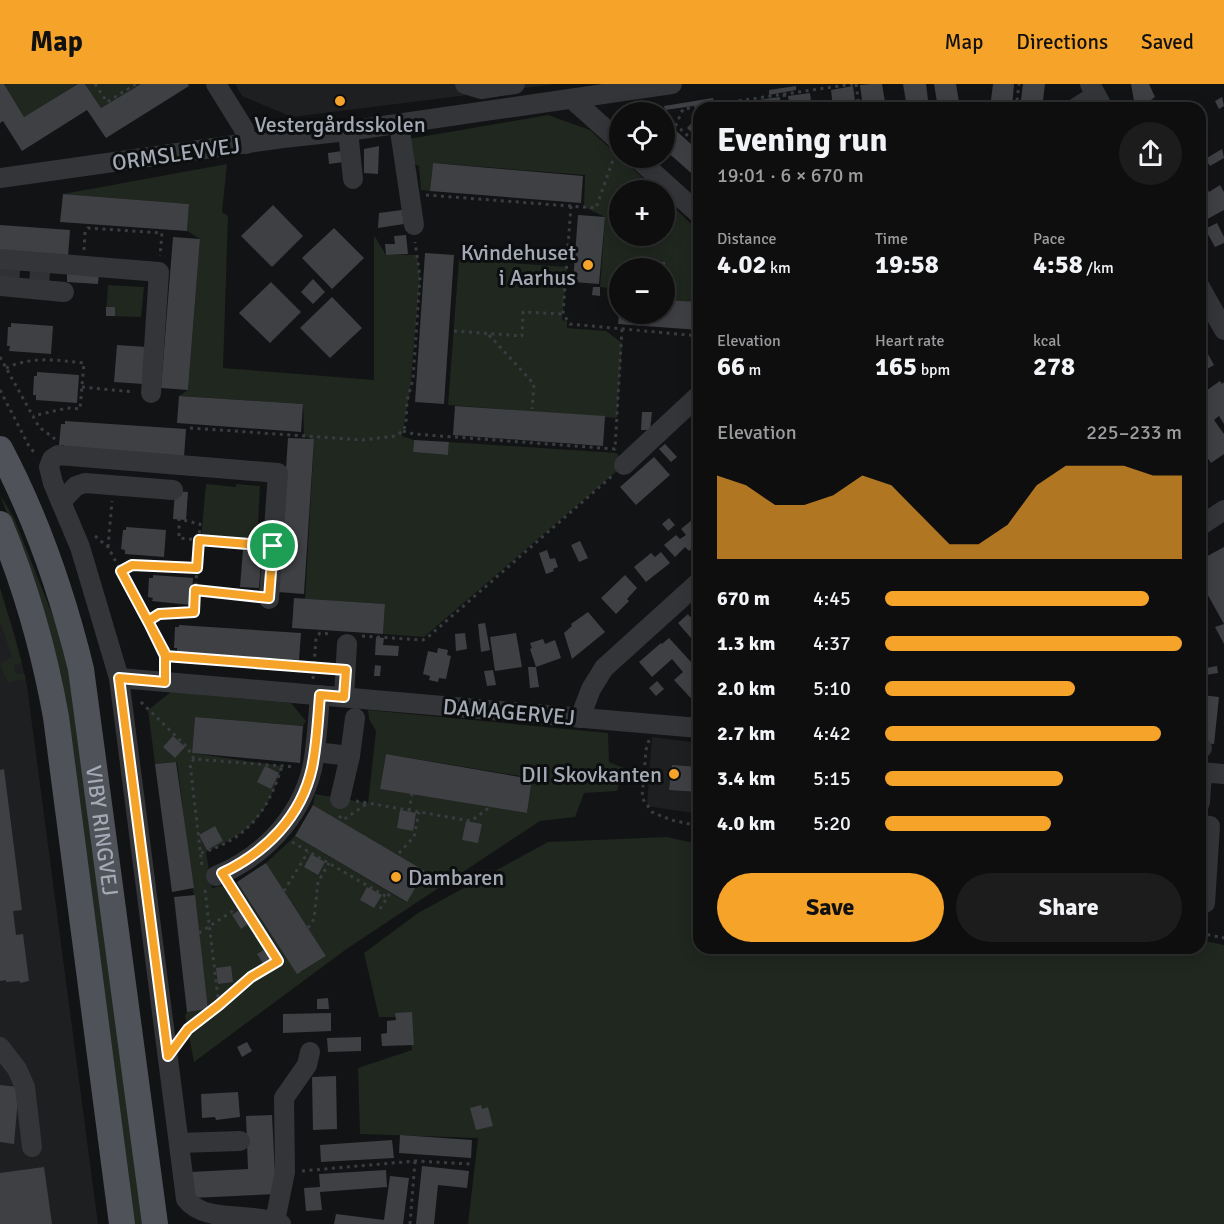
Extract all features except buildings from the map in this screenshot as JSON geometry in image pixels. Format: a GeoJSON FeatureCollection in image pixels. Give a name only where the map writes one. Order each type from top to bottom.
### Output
{"type":"FeatureCollection","features":[{"type":"Feature","properties":{"kind":"main road","name":"VIBY RINGVEJ"},"geometry":{"type":"LineString","coordinates":[[3,463],[30,509],[57,582],[81,669],[89,715],[155,1224]]}},
{"type":"Feature","properties":{"kind":"main road","name":"VIBY RINGVEJ"},"geometry":{"type":"LineString","coordinates":[[0,524],[29,600],[48,673],[56,717],[122,1224]]}},
{"type":"Feature","properties":{"kind":"street"},"geometry":{"type":"LineString","coordinates":[[216,84],[244,129],[246,144]]}},
{"type":"Feature","properties":{"kind":"street"},"geometry":{"type":"LineString","coordinates":[[465,84],[481,88],[515,84]]}},
{"type":"Feature","properties":{"kind":"street","name":"ORMSLEVVEJ"},"geometry":{"type":"LineString","coordinates":[[0,178],[672,84]]}},
{"type":"Feature","properties":{"kind":"street"},"geometry":{"type":"LineString","coordinates":[[572,99],[609,139]]}},
{"type":"Feature","properties":{"kind":"street"},"geometry":{"type":"LineString","coordinates":[[399,124],[414,225]]}},
{"type":"Feature","properties":{"kind":"street"},"geometry":{"type":"LineString","coordinates":[[348,131],[352,179]]}},
{"type":"Feature","properties":{"kind":"street"},"geometry":{"type":"LineString","coordinates":[[648,168],[693,209]]}},
{"type":"Feature","properties":{"kind":"street"},"geometry":{"type":"LineString","coordinates":[[0,259],[159,272],[152,393]]}},
{"type":"Feature","properties":{"kind":"street"},"geometry":{"type":"LineString","coordinates":[[0,286],[64,292]]}},
{"type":"Feature","properties":{"kind":"street"},"geometry":{"type":"LineString","coordinates":[[1206,298],[1224,330]]}},
{"type":"Feature","properties":{"kind":"street"},"geometry":{"type":"LineString","coordinates":[[624,465],[693,401]]}},
{"type":"Feature","properties":{"kind":"street"},"geometry":{"type":"LineString","coordinates":[[271,599],[278,473],[54,460],[58,497],[80,547],[119,678],[186,1199],[198,1215],[207,1219],[278,1223],[285,1172],[284,1098],[307,1065],[309,1052]]}},
{"type":"Feature","properties":{"kind":"street"},"geometry":{"type":"LineString","coordinates":[[58,497],[74,473],[87,467],[99,467]]}},
{"type":"Feature","properties":{"kind":"street"},"geometry":{"type":"LineString","coordinates":[[58,497],[85,483],[173,490]]}},
{"type":"Feature","properties":{"kind":"street"},"geometry":{"type":"LineString","coordinates":[[1206,522],[1224,510]]}},
{"type":"Feature","properties":{"kind":"street"},"geometry":{"type":"LineString","coordinates":[[580,718],[591,689],[604,668],[693,587]]}},
{"type":"Feature","properties":{"kind":"street"},"geometry":{"type":"LineString","coordinates":[[344,697],[348,638]]}},
{"type":"Feature","properties":{"kind":"street","name":"DAMAGERVEJ"},"geometry":{"type":"LineString","coordinates":[[119,678],[693,727]]}},
{"type":"Feature","properties":{"kind":"street"},"geometry":{"type":"LineString","coordinates":[[219,875],[252,856],[278,833],[297,806],[313,760],[316,694]]}},
{"type":"Feature","properties":{"kind":"street"},"geometry":{"type":"LineString","coordinates":[[340,799],[350,756],[355,718]]}},
{"type":"Feature","properties":{"kind":"street"},"geometry":{"type":"LineString","coordinates":[[313,760],[350,756]]}},
{"type":"Feature","properties":{"kind":"street"},"geometry":{"type":"LineString","coordinates":[[1206,772],[1224,774]]}},
{"type":"Feature","properties":{"kind":"street"},"geometry":{"type":"LineString","coordinates":[[1206,826],[1210,826],[1206,888]]}},
{"type":"Feature","properties":{"kind":"street"},"geometry":{"type":"LineString","coordinates":[[0,1047],[16,1069],[25,1088],[32,1147]]}},
{"type":"Feature","properties":{"kind":"street"},"geometry":{"type":"LineString","coordinates":[[179,1143],[240,1141]]}},
{"type":"Feature","properties":{"kind":"path"},"geometry":{"type":"LineString","coordinates":[[95,84],[107,102],[135,84]]}},
{"type":"Feature","properties":{"kind":"path"},"geometry":{"type":"LineString","coordinates":[[730,102],[855,84],[858,102]]}},
{"type":"Feature","properties":{"kind":"path"},"geometry":{"type":"LineString","coordinates":[[1017,102],[1019,84]]}},
{"type":"Feature","properties":{"kind":"path"},"geometry":{"type":"LineString","coordinates":[[784,94],[785,102]]}},
{"type":"Feature","properties":{"kind":"path"},"geometry":{"type":"LineString","coordinates":[[693,108],[683,109],[676,125],[693,141]]}},
{"type":"Feature","properties":{"kind":"path"},"geometry":{"type":"LineString","coordinates":[[409,194],[596,208],[610,168]]}},
{"type":"Feature","properties":{"kind":"path"},"geometry":{"type":"LineString","coordinates":[[571,206],[563,314],[570,324],[693,335]]}},
{"type":"Feature","properties":{"kind":"path"},"geometry":{"type":"LineString","coordinates":[[190,428],[363,441],[395,436],[403,431],[406,424],[407,400],[413,379],[420,277],[414,225]]}},
{"type":"Feature","properties":{"kind":"path"},"geometry":{"type":"LineString","coordinates":[[83,266],[85,232],[88,228],[162,233],[159,272]]}},
{"type":"Feature","properties":{"kind":"path"},"geometry":{"type":"LineString","coordinates":[[454,331],[522,336],[523,312],[563,314]]}},
{"type":"Feature","properties":{"kind":"path"},"geometry":{"type":"LineString","coordinates":[[403,431],[414,434],[615,448],[622,329]]}},
{"type":"Feature","properties":{"kind":"path"},"geometry":{"type":"LineString","coordinates":[[488,334],[534,384],[531,409]]}},
{"type":"Feature","properties":{"kind":"path"},"geometry":{"type":"LineString","coordinates":[[0,357],[39,427],[58,442],[54,460],[30,448],[0,390]]}},
{"type":"Feature","properties":{"kind":"path"},"geometry":{"type":"LineString","coordinates":[[6,368],[19,362],[41,359],[84,363],[80,409],[67,408],[33,416]]}},
{"type":"Feature","properties":{"kind":"path"},"geometry":{"type":"LineString","coordinates":[[82,387],[152,393]]}},
{"type":"Feature","properties":{"kind":"path"},"geometry":{"type":"LineString","coordinates":[[316,694],[314,667],[316,638],[320,633],[348,638],[423,640],[624,465]]}},
{"type":"Feature","properties":{"kind":"path"},"geometry":{"type":"LineString","coordinates":[[108,547],[113,485]]}},
{"type":"Feature","properties":{"kind":"path"},"geometry":{"type":"LineString","coordinates":[[148,621],[159,614],[194,612],[195,590],[197,568],[199,540],[200,524],[178,519],[179,538],[199,540],[273,546]]}},
{"type":"Feature","properties":{"kind":"path"},"geometry":{"type":"LineString","coordinates":[[93,534],[108,547],[148,621],[165,656],[165,682]]}},
{"type":"Feature","properties":{"kind":"path"},"geometry":{"type":"LineString","coordinates":[[121,571],[132,565],[197,568]]}},
{"type":"Feature","properties":{"kind":"path"},"geometry":{"type":"LineString","coordinates":[[195,590],[271,599]]}},
{"type":"Feature","properties":{"kind":"path"},"geometry":{"type":"LineString","coordinates":[[165,656],[346,670]]}},
{"type":"Feature","properties":{"kind":"path"},"geometry":{"type":"LineString","coordinates":[[119,678],[187,747],[194,759],[282,766],[313,760]]}},
{"type":"Feature","properties":{"kind":"path"},"geometry":{"type":"LineString","coordinates":[[654,724],[646,750],[642,798],[652,812],[671,820],[693,825]]}},
{"type":"Feature","properties":{"kind":"path"},"geometry":{"type":"LineString","coordinates":[[201,853],[224,845],[245,831],[257,819],[275,790],[282,766]]}},
{"type":"Feature","properties":{"kind":"path"},"geometry":{"type":"LineString","coordinates":[[409,811],[412,794]]}},
{"type":"Feature","properties":{"kind":"path"},"geometry":{"type":"LineString","coordinates":[[340,799],[471,821],[490,807]]}},
{"type":"Feature","properties":{"kind":"path"},"geometry":{"type":"LineString","coordinates":[[399,853],[414,837],[419,812]]}},
{"type":"Feature","properties":{"kind":"path"},"geometry":{"type":"LineString","coordinates":[[278,833],[388,895],[380,909]]}},
{"type":"Feature","properties":{"kind":"path"},"geometry":{"type":"LineString","coordinates":[[284,891],[308,851]]}},
{"type":"Feature","properties":{"kind":"path"},"geometry":{"type":"LineString","coordinates":[[308,928],[314,919],[318,882],[329,863]]}},
{"type":"Feature","properties":{"kind":"path"},"geometry":{"type":"LineString","coordinates":[[168,1056],[188,1029],[251,977],[278,961],[242,905],[219,875]]}},
{"type":"Feature","properties":{"kind":"path"},"geometry":{"type":"LineString","coordinates":[[200,933],[242,905]]}},
{"type":"Feature","properties":{"kind":"path"},"geometry":{"type":"LineString","coordinates":[[1206,934],[1224,938]]}},
{"type":"Feature","properties":{"kind":"path"},"geometry":{"type":"LineString","coordinates":[[285,1172],[415,1161],[470,1164]]}},
{"type":"Feature","properties":{"kind":"path"},"geometry":{"type":"LineString","coordinates":[[410,1224],[415,1161]]}},
{"type":"Feature","properties":{"kind":"shaded area"},"geometry":{"type":"Polygon","coordinates":[[[4,84],[78,84],[24,117],[4,84]]]}},
{"type":"Feature","properties":{"kind":"shaded area"},"geometry":{"type":"Polygon","coordinates":[[[85,84],[141,84],[101,108],[85,84]]]}},
{"type":"Feature","properties":{"kind":"shaded area","name":"Vestergårdsskolen"},"geometry":{"type":"Polygon","coordinates":[[[235,84],[556,84],[292,117],[242,96],[235,84]]]}},
{"type":"Feature","properties":{"kind":"shaded area"},"geometry":{"type":"Polygon","coordinates":[[[548,115],[590,130],[609,147],[609,168],[632,168],[645,180],[609,180],[609,246],[675,246],[675,208],[693,225],[693,302],[675,301],[675,258],[609,258],[609,288],[600,287],[605,217],[584,207],[585,175],[433,163],[430,191],[421,190],[419,166],[413,163],[409,139],[548,115]]]}},
{"type":"Feature","properties":{"kind":"shaded area"},"geometry":{"type":"Polygon","coordinates":[[[227,164],[222,212],[228,216],[223,368],[374,380],[374,235],[386,255],[417,255],[420,277],[410,390],[402,436],[414,440],[413,452],[448,455],[449,442],[617,453],[624,465],[424,637],[383,634],[385,604],[305,599],[314,440],[304,436],[303,404],[179,396],[188,390],[200,239],[187,231],[189,204],[63,194],[227,164]]]}},
{"type":"Feature","properties":{"kind":"shaded area"},"geometry":{"type":"Polygon","coordinates":[[[459,259],[567,267],[562,320],[567,321],[567,328],[606,331],[622,343],[617,418],[448,405],[459,259]]]}},
{"type":"Feature","properties":{"kind":"shaded area"},"geometry":{"type":"Polygon","coordinates":[[[108,285],[144,287],[141,317],[106,316],[108,285]]]}},
{"type":"Feature","properties":{"kind":"shaded area"},"geometry":{"type":"Polygon","coordinates":[[[206,484],[236,487],[236,484],[260,486],[257,542],[201,538],[206,484]]]}},
{"type":"Feature","properties":{"kind":"shaded area"},"geometry":{"type":"Polygon","coordinates":[[[0,495],[14,518],[66,649],[144,1224],[134,1224],[10,521],[0,495]]]}},
{"type":"Feature","properties":{"kind":"shaded area"},"geometry":{"type":"Polygon","coordinates":[[[0,588],[27,686],[98,1224],[0,1224],[0,588]]]}},
{"type":"Feature","properties":{"kind":"shaded area"},"geometry":{"type":"Polygon","coordinates":[[[0,588],[22,663],[14,665],[16,674],[24,673],[26,679],[8,683],[0,664],[12,657],[0,621],[0,588]]]}},
{"type":"Feature","properties":{"kind":"shaded area"},"geometry":{"type":"Polygon","coordinates":[[[171,692],[291,703],[306,721],[303,726],[195,717],[192,753],[282,766],[270,798],[256,820],[235,837],[206,852],[212,888],[237,882],[301,972],[326,956],[266,863],[295,836],[406,902],[425,871],[313,805],[315,794],[368,803],[376,731],[369,719],[368,710],[608,733],[609,762],[624,768],[617,791],[584,793],[575,817],[540,821],[348,948],[194,1062],[185,1015],[187,1012],[208,1009],[177,762],[155,764],[148,710],[171,692]],[[386,754],[380,789],[527,813],[532,778],[386,754]]]}},
{"type":"Feature","properties":{"kind":"shaded area","name":"DII Skovkanten"},"geometry":{"type":"Polygon","coordinates":[[[652,737],[693,742],[693,813],[647,806],[652,737]]]}},
{"type":"Feature","properties":{"kind":"shaded area"},"geometry":{"type":"Polygon","coordinates":[[[667,837],[693,843],[693,954],[1206,954],[1206,941],[1224,945],[1224,1224],[468,1224],[478,1138],[360,1134],[358,1068],[412,1050],[408,1017],[379,1017],[364,953],[418,913],[548,842],[667,837]]]}},
{"type":"Feature","properties":{"kind":"tunnel"},"geometry":{"type":"LineString","coordinates":[[0,270],[50,274]]}},
{"type":"Feature","properties":{"kind":"place","name":"Vestergårdsskolen"},"geometry":{"type":"Point","coordinates":[340,101]}},
{"type":"Feature","properties":{"kind":"place","name":"Kvindehuset i Aarhus"},"geometry":{"type":"Point","coordinates":[588,265]}},
{"type":"Feature","properties":{"kind":"place","name":"DII Skovkanten"},"geometry":{"type":"Point","coordinates":[674,774]}},
{"type":"Feature","properties":{"kind":"place","name":"Dambaren"},"geometry":{"type":"Point","coordinates":[396,877]}},
{"type":"Feature","properties":{"kind":"route"},"geometry":{"type":"LineString","coordinates":[[273,546],[199,540],[197,568],[132,565],[121,571],[165,653],[165,656],[165,682],[119,678],[168,1056],[188,1029],[251,977],[278,961],[222,873],[238,866],[266,846],[297,806],[312,769],[320,695],[344,697],[346,670],[165,656],[165,653],[148,621],[159,614],[194,612],[195,590],[269,598],[273,546]]}}]}
